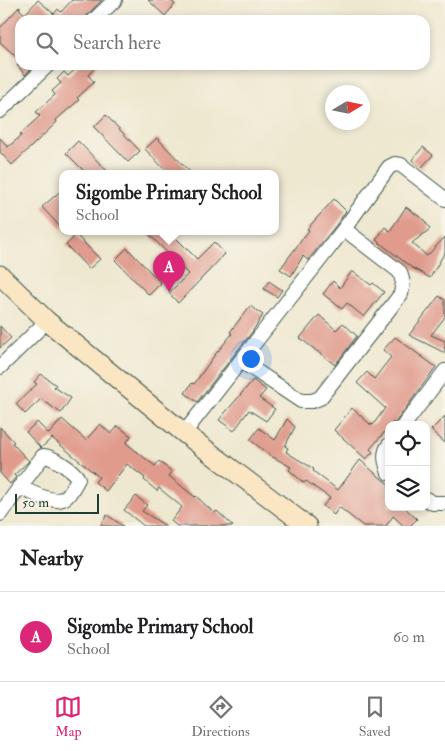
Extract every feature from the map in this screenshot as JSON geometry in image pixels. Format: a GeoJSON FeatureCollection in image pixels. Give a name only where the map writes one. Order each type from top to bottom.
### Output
{"type":"FeatureCollection","features":[{"type":"Feature","properties":{"kind":"street"},"geometry":{"type":"LineString","coordinates":[[99,15],[115,0]]}},
{"type":"Feature","properties":{"kind":"street"},"geometry":{"type":"LineString","coordinates":[[0,111],[43,70]]}},
{"type":"Feature","properties":{"kind":"street"},"geometry":{"type":"LineString","coordinates":[[184,433],[344,229],[389,167],[394,164],[402,164],[445,199]]}},
{"type":"Feature","properties":{"kind":"street"},"geometry":{"type":"LineString","coordinates":[[241,360],[300,401],[312,401],[320,398],[401,294],[403,283],[400,272],[344,229]]}},
{"type":"Feature","properties":{"kind":"street"},"geometry":{"type":"LineString","coordinates":[[0,275],[47,321],[184,433],[307,526]]}},
{"type":"Feature","properties":{"kind":"street"},"geometry":{"type":"LineString","coordinates":[[0,368],[47,321]]}},
{"type":"Feature","properties":{"kind":"street"},"geometry":{"type":"LineString","coordinates":[[407,421],[445,372]]}},
{"type":"Feature","properties":{"kind":"street"},"geometry":{"type":"LineString","coordinates":[[0,514],[19,487]]}},
{"type":"Feature","properties":{"kind":"street"},"geometry":{"type":"LineString","coordinates":[[430,501],[445,503]]}},
{"type":"Feature","properties":{"kind":"building"},"geometry":{"type":"Polygon","coordinates":[[[38,0],[54,14],[58,9],[61,12],[72,0],[102,0],[88,15],[15,15],[15,56],[0,42],[0,28],[20,6],[20,10],[25,14],[38,0]]]}},
{"type":"Feature","properties":{"kind":"building"},"geometry":{"type":"Polygon","coordinates":[[[148,0],[170,0],[175,4],[164,15],[148,0]]]}},
{"type":"Feature","properties":{"kind":"building"},"geometry":{"type":"Polygon","coordinates":[[[21,70],[30,70],[25,75],[21,70]]]}},
{"type":"Feature","properties":{"kind":"building"},"geometry":{"type":"Polygon","coordinates":[[[75,70],[93,70],[88,75],[94,82],[77,98],[79,100],[56,120],[57,122],[12,165],[0,152],[0,138],[8,147],[21,136],[20,134],[40,116],[36,112],[55,95],[52,91],[61,83],[57,79],[64,72],[68,76],[75,70]]]}},
{"type":"Feature","properties":{"kind":"building"},"geometry":{"type":"Polygon","coordinates":[[[106,115],[140,151],[128,162],[94,127],[106,115]]]}},
{"type":"Feature","properties":{"kind":"building"},"geometry":{"type":"Polygon","coordinates":[[[157,138],[188,170],[165,170],[145,149],[157,138]]]}},
{"type":"Feature","properties":{"kind":"building"},"geometry":{"type":"Polygon","coordinates":[[[78,141],[106,170],[83,170],[66,153],[78,141]]]}},
{"type":"Feature","properties":{"kind":"building"},"geometry":{"type":"Polygon","coordinates":[[[423,147],[433,155],[421,168],[412,160],[423,147]]]}},
{"type":"Feature","properties":{"kind":"building"},"geometry":{"type":"Polygon","coordinates":[[[59,192],[59,226],[42,207],[59,192]]]}},
{"type":"Feature","properties":{"kind":"building"},"geometry":{"type":"Polygon","coordinates":[[[334,199],[346,211],[337,224],[308,260],[303,256],[291,276],[280,269],[309,230],[307,229],[334,199]]]}},
{"type":"Feature","properties":{"kind":"building"},"geometry":{"type":"Polygon","coordinates":[[[406,207],[424,220],[430,229],[412,243],[427,256],[445,237],[445,252],[430,278],[411,267],[376,240],[385,227],[390,231],[406,207]]]}},
{"type":"Feature","properties":{"kind":"building"},"geometry":{"type":"Polygon","coordinates":[[[76,235],[100,259],[89,269],[66,245],[76,235]]]}},
{"type":"Feature","properties":{"kind":"building"},"geometry":{"type":"Polygon","coordinates":[[[150,235],[173,235],[197,259],[214,242],[225,254],[178,303],[169,293],[188,274],[150,235]]]}},
{"type":"Feature","properties":{"kind":"building"},"geometry":{"type":"Polygon","coordinates":[[[127,248],[161,283],[149,295],[115,260],[127,248]]]}},
{"type":"Feature","properties":{"kind":"building"},"geometry":{"type":"Polygon","coordinates":[[[352,271],[384,292],[364,317],[347,303],[342,309],[323,294],[333,281],[340,288],[352,271]]]}},
{"type":"Feature","properties":{"kind":"building"},"geometry":{"type":"Polygon","coordinates":[[[269,281],[282,290],[277,297],[264,289],[269,281]]]}},
{"type":"Feature","properties":{"kind":"building"},"geometry":{"type":"Polygon","coordinates":[[[439,296],[445,300],[445,317],[431,335],[445,341],[445,353],[409,335],[439,296]]]}},
{"type":"Feature","properties":{"kind":"building"},"geometry":{"type":"Polygon","coordinates":[[[250,306],[263,315],[252,332],[197,402],[185,393],[232,334],[230,332],[250,306]]]}},
{"type":"Feature","properties":{"kind":"building"},"geometry":{"type":"Polygon","coordinates":[[[319,315],[336,330],[343,323],[357,336],[335,365],[300,338],[319,315]]]}},
{"type":"Feature","properties":{"kind":"building"},"geometry":{"type":"Polygon","coordinates":[[[0,326],[11,338],[0,348],[0,326]]]}},
{"type":"Feature","properties":{"kind":"building"},"geometry":{"type":"Polygon","coordinates":[[[395,337],[436,367],[396,421],[385,421],[385,432],[370,449],[373,452],[366,459],[334,430],[352,408],[373,425],[385,408],[357,383],[367,372],[374,379],[391,357],[383,350],[395,337]]]}},
{"type":"Feature","properties":{"kind":"building"},"geometry":{"type":"Polygon","coordinates":[[[41,374],[56,385],[54,387],[71,398],[61,413],[41,399],[25,414],[16,404],[37,384],[34,382],[41,374]]]}},
{"type":"Feature","properties":{"kind":"building"},"geometry":{"type":"Polygon","coordinates":[[[253,380],[266,390],[259,398],[275,409],[266,421],[249,410],[234,431],[219,420],[253,380]]]}},
{"type":"Feature","properties":{"kind":"building"},"geometry":{"type":"Polygon","coordinates":[[[445,416],[445,443],[431,430],[445,416]]]}},
{"type":"Feature","properties":{"kind":"building"},"geometry":{"type":"Polygon","coordinates":[[[62,419],[86,440],[100,424],[111,434],[118,426],[131,436],[126,443],[155,466],[159,461],[172,472],[169,476],[196,496],[214,513],[217,511],[233,526],[177,526],[171,521],[182,507],[159,488],[157,491],[144,480],[145,478],[127,464],[106,491],[95,482],[99,477],[52,438],[41,448],[26,432],[37,422],[49,434],[62,419]]]}},
{"type":"Feature","properties":{"kind":"building"},"geometry":{"type":"Polygon","coordinates":[[[287,419],[295,427],[285,446],[288,448],[286,452],[314,469],[313,471],[338,490],[360,460],[385,482],[385,511],[408,511],[417,519],[410,526],[404,526],[393,516],[386,526],[363,526],[339,507],[334,515],[323,506],[330,498],[306,481],[304,483],[289,470],[291,467],[271,456],[250,440],[259,428],[275,440],[287,419]]]}},
{"type":"Feature","properties":{"kind":"building"},"geometry":{"type":"Polygon","coordinates":[[[0,427],[29,461],[14,475],[16,477],[10,484],[0,473],[0,427]]]}},
{"type":"Feature","properties":{"kind":"building"},"geometry":{"type":"Polygon","coordinates":[[[136,496],[147,505],[142,511],[166,526],[144,526],[124,510],[136,496]]]}},
{"type":"Feature","properties":{"kind":"building"},"geometry":{"type":"Polygon","coordinates":[[[107,515],[123,526],[100,526],[107,515]]]}},
{"type":"Feature","properties":{"kind":"place","name":"Sigombe Primary School"},"geometry":{"type":"Point","coordinates":[169,292]}}]}
